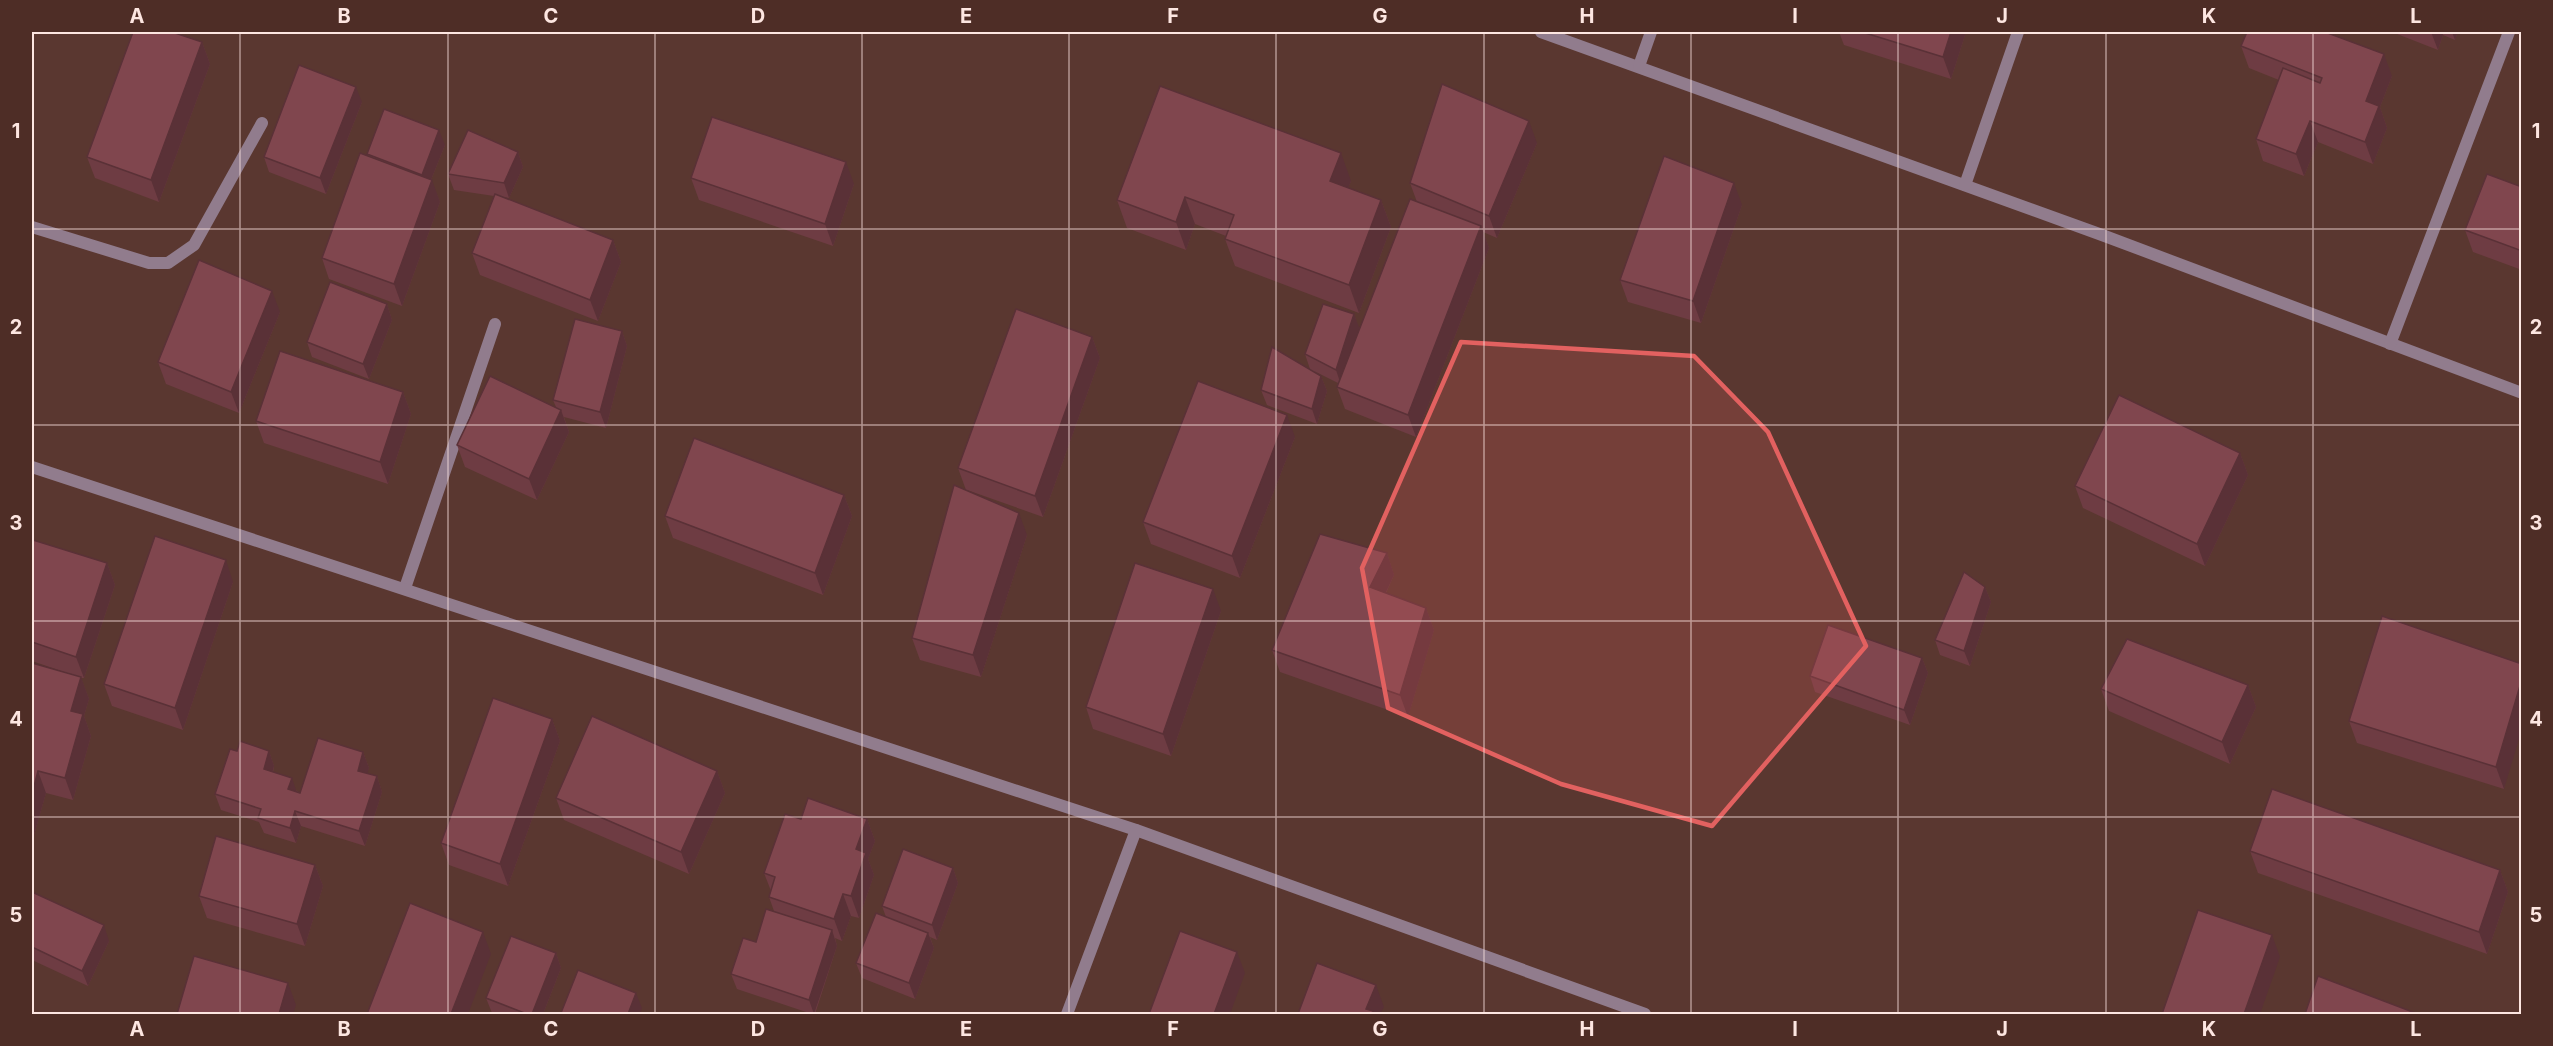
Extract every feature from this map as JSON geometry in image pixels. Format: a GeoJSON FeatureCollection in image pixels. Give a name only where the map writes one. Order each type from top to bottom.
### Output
{"type":"FeatureCollection","features":[{"type":"Feature","properties":{"kind":"street"},"geometry":{"type":"LineString","coordinates":[[1541,32],[1965,185],[2522,393]]}},
{"type":"Feature","properties":{"kind":"street"},"geometry":{"type":"LineString","coordinates":[[1639,66],[1651,32]]}},
{"type":"Feature","properties":{"kind":"street"},"geometry":{"type":"LineString","coordinates":[[1965,185],[2018,32]]}},
{"type":"Feature","properties":{"kind":"street"},"geometry":{"type":"LineString","coordinates":[[2390,344],[2509,32]]}},
{"type":"Feature","properties":{"kind":"street"},"geometry":{"type":"LineString","coordinates":[[32,227],[149,263],[168,263],[194,245],[262,123]]}},
{"type":"Feature","properties":{"kind":"street"},"geometry":{"type":"LineString","coordinates":[[405,588],[495,324]]}},
{"type":"Feature","properties":{"kind":"street"},"geometry":{"type":"LineString","coordinates":[[32,467],[1136,830],[1645,1014]]}},
{"type":"Feature","properties":{"kind":"street"},"geometry":{"type":"LineString","coordinates":[[1067,1014],[1136,830]]}},
{"type":"Feature","properties":{"kind":"highlighted area"},"geometry":{"type":"Polygon","coordinates":[[[1461,342],[1694,356],[1768,432],[1866,646],[1712,826],[1561,784],[1388,708],[1362,568],[1461,342]]]}},
{"type":"Feature","properties":{"kind":"building"},"geometry":{"type":"Polygon","coordinates":[[[133,32],[172,32],[202,42],[151,180],[87,157],[133,32]]]}},
{"type":"Feature","properties":{"kind":"building"},"geometry":{"type":"Polygon","coordinates":[[[1862,32],[1951,32],[1943,57],[1862,32]]]}},
{"type":"Feature","properties":{"kind":"building"},"geometry":{"type":"Polygon","coordinates":[[[2247,32],[2325,32],[2384,54],[2366,101],[2379,106],[2365,142],[2310,121],[2296,154],[2256,139],[2283,68],[2320,83],[2322,78],[2241,46],[2247,32]]]}},
{"type":"Feature","properties":{"kind":"building"},"geometry":{"type":"Polygon","coordinates":[[[299,65],[356,87],[320,178],[264,157],[299,65]]]}},
{"type":"Feature","properties":{"kind":"building"},"geometry":{"type":"Polygon","coordinates":[[[1442,84],[1529,121],[1489,216],[1410,183],[1442,84]]]}},
{"type":"Feature","properties":{"kind":"building"},"geometry":{"type":"Polygon","coordinates":[[[1160,86],[1341,153],[1330,181],[1381,200],[1349,285],[1225,239],[1234,215],[1185,197],[1176,222],[1117,200],[1160,86]]]}},
{"type":"Feature","properties":{"kind":"building"},"geometry":{"type":"Polygon","coordinates":[[[384,109],[439,130],[422,175],[367,154],[384,109]]]}},
{"type":"Feature","properties":{"kind":"building"},"geometry":{"type":"Polygon","coordinates":[[[712,117],[846,162],[825,224],[691,178],[712,117]]]}},
{"type":"Feature","properties":{"kind":"building"},"geometry":{"type":"Polygon","coordinates":[[[468,130],[518,152],[504,183],[448,174],[468,130]]]}},
{"type":"Feature","properties":{"kind":"building"},"geometry":{"type":"Polygon","coordinates":[[[360,153],[432,180],[394,284],[322,258],[360,153]]]}},
{"type":"Feature","properties":{"kind":"building"},"geometry":{"type":"Polygon","coordinates":[[[1664,156],[1734,183],[1693,301],[1620,280],[1664,156]]]}},
{"type":"Feature","properties":{"kind":"building"},"geometry":{"type":"Polygon","coordinates":[[[2487,174],[2522,187],[2522,251],[2465,230],[2487,174]]]}},
{"type":"Feature","properties":{"kind":"building"},"geometry":{"type":"Polygon","coordinates":[[[495,194],[613,240],[590,300],[472,253],[495,194]]]}},
{"type":"Feature","properties":{"kind":"building"},"geometry":{"type":"Polygon","coordinates":[[[1410,199],[1481,226],[1408,415],[1337,387],[1410,199]]]}},
{"type":"Feature","properties":{"kind":"building"},"geometry":{"type":"Polygon","coordinates":[[[199,260],[272,291],[231,392],[158,362],[199,260]]]}},
{"type":"Feature","properties":{"kind":"building"},"geometry":{"type":"Polygon","coordinates":[[[330,282],[387,304],[363,364],[307,342],[330,282]]]}},
{"type":"Feature","properties":{"kind":"building"},"geometry":{"type":"Polygon","coordinates":[[[1323,304],[1354,314],[1336,370],[1305,354],[1323,304]]]}},
{"type":"Feature","properties":{"kind":"building"},"geometry":{"type":"Polygon","coordinates":[[[1016,309],[1092,337],[1035,496],[958,468],[1016,309]]]}},
{"type":"Feature","properties":{"kind":"building"},"geometry":{"type":"Polygon","coordinates":[[[575,319],[622,331],[600,412],[553,400],[575,319]]]}},
{"type":"Feature","properties":{"kind":"building"},"geometry":{"type":"Polygon","coordinates":[[[1272,347],[1321,376],[1312,409],[1261,390],[1272,347]]]}},
{"type":"Feature","properties":{"kind":"building"},"geometry":{"type":"Polygon","coordinates":[[[280,351],[403,392],[380,462],[256,421],[280,351]]]}},
{"type":"Feature","properties":{"kind":"building"},"geometry":{"type":"Polygon","coordinates":[[[490,376],[561,410],[529,479],[457,445],[490,376]]]}},
{"type":"Feature","properties":{"kind":"building"},"geometry":{"type":"Polygon","coordinates":[[[1198,381],[1287,415],[1232,556],[1143,522],[1198,381]]]}},
{"type":"Feature","properties":{"kind":"building"},"geometry":{"type":"Polygon","coordinates":[[[2119,395],[2240,453],[2197,544],[2075,486],[2119,395]]]}},
{"type":"Feature","properties":{"kind":"building"},"geometry":{"type":"Polygon","coordinates":[[[694,438],[844,495],[815,573],[665,516],[694,438]]]}},
{"type":"Feature","properties":{"kind":"building"},"geometry":{"type":"Polygon","coordinates":[[[954,485],[1019,513],[973,655],[912,638],[954,485]]]}},
{"type":"Feature","properties":{"kind":"building"},"geometry":{"type":"Polygon","coordinates":[[[1320,534],[1387,553],[1370,587],[1426,608],[1400,695],[1272,650],[1320,534]]]}},
{"type":"Feature","properties":{"kind":"building"},"geometry":{"type":"Polygon","coordinates":[[[155,536],[226,560],[175,708],[104,684],[155,536]]]}},
{"type":"Feature","properties":{"kind":"building"},"geometry":{"type":"Polygon","coordinates":[[[33,540],[107,563],[76,657],[32,642],[33,540]]]}},
{"type":"Feature","properties":{"kind":"building"},"geometry":{"type":"Polygon","coordinates":[[[1135,563],[1213,589],[1163,734],[1086,707],[1135,563]]]}},
{"type":"Feature","properties":{"kind":"building"},"geometry":{"type":"Polygon","coordinates":[[[1964,572],[1985,587],[1964,651],[1935,640],[1964,572]]]}},
{"type":"Feature","properties":{"kind":"building"},"geometry":{"type":"Polygon","coordinates":[[[2382,616],[2522,664],[2522,679],[2496,767],[2349,721],[2382,616]]]}},
{"type":"Feature","properties":{"kind":"building"},"geometry":{"type":"Polygon","coordinates":[[[1828,625],[1922,658],[1904,710],[1810,676],[1828,625]]]}},
{"type":"Feature","properties":{"kind":"building"},"geometry":{"type":"Polygon","coordinates":[[[2127,639],[2248,685],[2222,742],[2101,689],[2127,639]]]}},
{"type":"Feature","properties":{"kind":"building"},"geometry":{"type":"Polygon","coordinates":[[[32,663],[81,677],[71,711],[83,714],[65,778],[38,771],[32,794],[32,663]]]}},
{"type":"Feature","properties":{"kind":"building"},"geometry":{"type":"Polygon","coordinates":[[[493,698],[552,719],[500,864],[441,843],[493,698]]]}},
{"type":"Feature","properties":{"kind":"building"},"geometry":{"type":"Polygon","coordinates":[[[592,716],[717,771],[681,852],[556,798],[592,716]]]}},
{"type":"Feature","properties":{"kind":"building"},"geometry":{"type":"Polygon","coordinates":[[[318,738],[363,752],[358,771],[377,776],[359,831],[295,811],[290,828],[258,818],[261,809],[215,794],[230,749],[237,751],[240,741],[269,751],[264,769],[292,778],[288,789],[300,793],[318,738]]]}},
{"type":"Feature","properties":{"kind":"building"},"geometry":{"type":"Polygon","coordinates":[[[2272,789],[2500,870],[2479,932],[2250,851],[2272,789]]]}},
{"type":"Feature","properties":{"kind":"building"},"geometry":{"type":"Polygon","coordinates":[[[808,798],[867,819],[856,849],[866,853],[851,896],[843,894],[834,919],[769,897],[775,877],[764,873],[785,814],[801,819],[808,798]]]}},
{"type":"Feature","properties":{"kind":"building"},"geometry":{"type":"Polygon","coordinates":[[[216,836],[315,865],[297,924],[199,896],[216,836]]]}},
{"type":"Feature","properties":{"kind":"building"},"geometry":{"type":"Polygon","coordinates":[[[903,849],[953,868],[932,925],[882,906],[903,849]]]}},
{"type":"Feature","properties":{"kind":"building"},"geometry":{"type":"Polygon","coordinates":[[[32,892],[104,925],[82,971],[32,947],[32,892]]]}},
{"type":"Feature","properties":{"kind":"building"},"geometry":{"type":"Polygon","coordinates":[[[410,903],[483,932],[451,1014],[367,1014],[410,903]]]}},
{"type":"Feature","properties":{"kind":"building"},"geometry":{"type":"Polygon","coordinates":[[[766,909],[832,930],[809,1000],[731,974],[743,938],[756,942],[766,909]]]}},
{"type":"Feature","properties":{"kind":"building"},"geometry":{"type":"Polygon","coordinates":[[[2198,910],[2272,935],[2244,1014],[2162,1014],[2198,910]]]}},
{"type":"Feature","properties":{"kind":"building"},"geometry":{"type":"Polygon","coordinates":[[[876,913],[928,933],[909,983],[856,963],[876,913]]]}},
{"type":"Feature","properties":{"kind":"building"},"geometry":{"type":"Polygon","coordinates":[[[1180,931],[1237,952],[1214,1014],[1149,1014],[1180,931]]]}},
{"type":"Feature","properties":{"kind":"building"},"geometry":{"type":"Polygon","coordinates":[[[511,936],[556,953],[532,1014],[486,998],[511,936]]]}},
{"type":"Feature","properties":{"kind":"building"},"geometry":{"type":"Polygon","coordinates":[[[194,956],[288,983],[279,1014],[177,1014],[194,956]]]}},
{"type":"Feature","properties":{"kind":"building"},"geometry":{"type":"Polygon","coordinates":[[[1317,963],[1376,985],[1366,1009],[1373,1011],[1372,1014],[1298,1014],[1317,963]]]}},
{"type":"Feature","properties":{"kind":"building"},"geometry":{"type":"Polygon","coordinates":[[[578,970],[636,993],[628,1014],[561,1013],[578,970]]]}},
{"type":"Feature","properties":{"kind":"building"},"geometry":{"type":"Polygon","coordinates":[[[2318,976],[2418,1014],[2305,1014],[2318,976]]]}}]}
